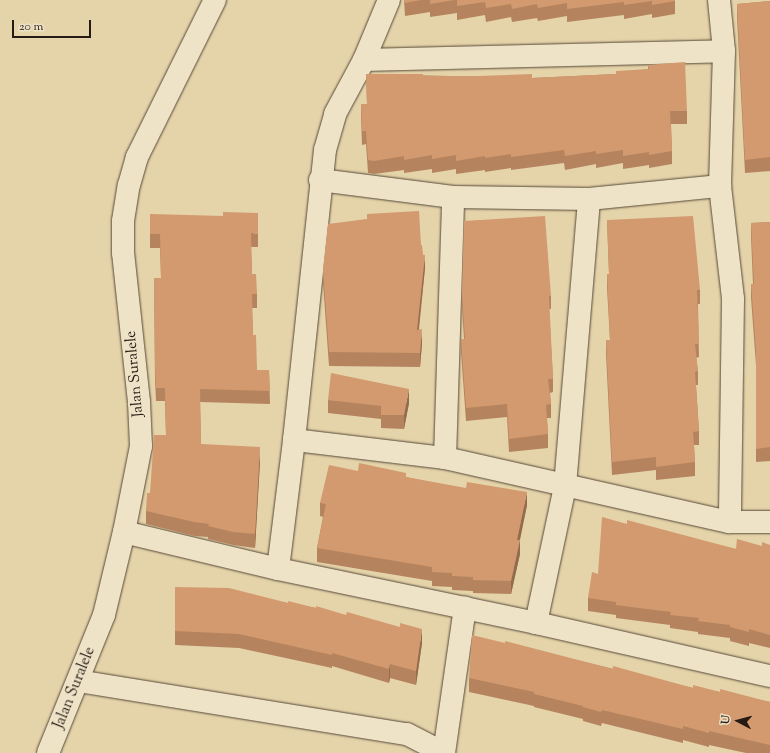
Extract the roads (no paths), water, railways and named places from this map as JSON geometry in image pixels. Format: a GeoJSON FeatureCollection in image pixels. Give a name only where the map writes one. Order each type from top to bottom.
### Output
{"type":"FeatureCollection","features":[{"type":"Feature","properties":{"kind":"street","name":"Jalan Suralele"},"geometry":{"type":"LineString","coordinates":[[48,753],[104,615],[124,532],[141,446],[139,402],[123,253],[123,221],[129,185],[137,157],[215,0]]}},
{"type":"Feature","properties":{"kind":"street"},"geometry":{"type":"LineString","coordinates":[[278,569],[294,440],[320,180],[325,150],[335,114],[364,60],[389,0]]}},
{"type":"Feature","properties":{"kind":"street"},"geometry":{"type":"LineString","coordinates":[[719,0],[724,51],[720,186],[733,299],[730,522]]}},
{"type":"Feature","properties":{"kind":"street"},"geometry":{"type":"LineString","coordinates":[[364,60],[724,51]]}},
{"type":"Feature","properties":{"kind":"street"},"geometry":{"type":"LineString","coordinates":[[320,180],[453,197],[589,199],[720,186]]}},
{"type":"Feature","properties":{"kind":"street"},"geometry":{"type":"LineString","coordinates":[[445,458],[453,197]]}},
{"type":"Feature","properties":{"kind":"street"},"geometry":{"type":"LineString","coordinates":[[536,623],[565,486],[589,199]]}},
{"type":"Feature","properties":{"kind":"street"},"geometry":{"type":"LineString","coordinates":[[294,440],[445,458],[730,522],[770,522]]}},
{"type":"Feature","properties":{"kind":"street"},"geometry":{"type":"LineString","coordinates":[[124,532],[278,569],[536,623],[770,676]]}},
{"type":"Feature","properties":{"kind":"street"},"geometry":{"type":"LineString","coordinates":[[78,681],[407,734],[444,753],[465,608]]}}]}
